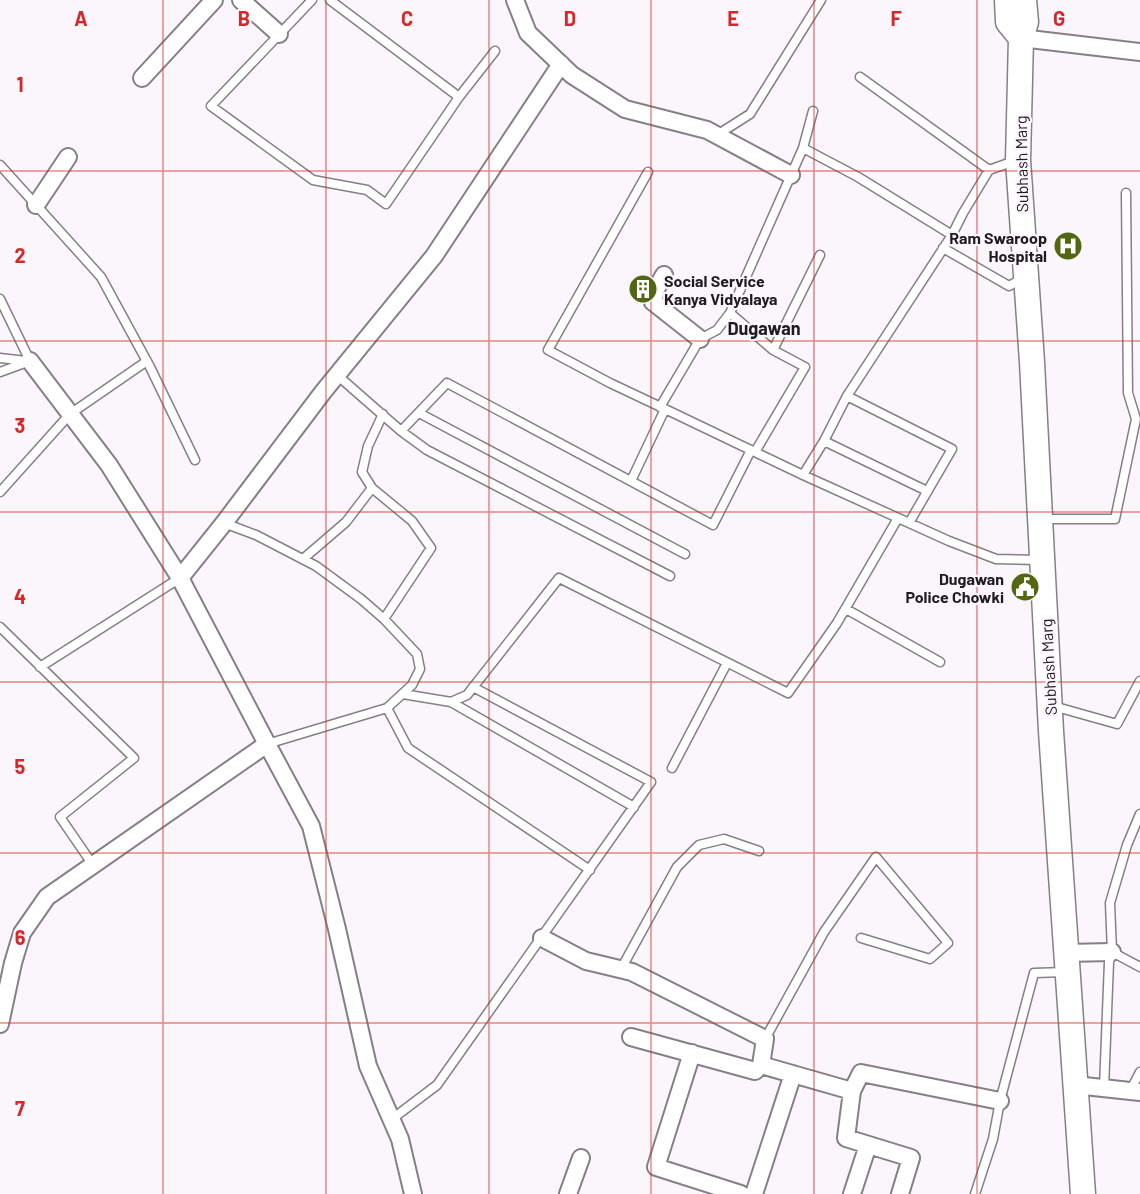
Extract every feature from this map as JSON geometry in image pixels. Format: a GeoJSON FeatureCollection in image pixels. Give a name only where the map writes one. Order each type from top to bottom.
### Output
{"type":"FeatureCollection","features":[{"type":"Feature","properties":{"kind":"main road","name":"Subhash Marg"},"geometry":{"type":"LineString","coordinates":[[1007,0],[1008,22],[1021,38],[1018,160],[1066,963],[1083,1194]]}},
{"type":"Feature","properties":{"kind":"main road"},"geometry":{"type":"LineString","coordinates":[[1021,38],[1026,22],[1024,0]]}},
{"type":"Feature","properties":{"kind":"street"},"geometry":{"type":"LineString","coordinates":[[142,78],[214,0]]}},
{"type":"Feature","properties":{"kind":"street"},"geometry":{"type":"LineString","coordinates":[[241,0],[279,34]]}},
{"type":"Feature","properties":{"kind":"street"},"geometry":{"type":"LineString","coordinates":[[515,0],[528,33],[572,75],[625,109],[707,130],[791,175]]}},
{"type":"Feature","properties":{"kind":"street"},"geometry":{"type":"LineString","coordinates":[[1021,38],[1140,52]]}},
{"type":"Feature","properties":{"kind":"street"},"geometry":{"type":"LineString","coordinates":[[180,578],[337,375],[434,256],[561,64]]}},
{"type":"Feature","properties":{"kind":"street"},"geometry":{"type":"LineString","coordinates":[[36,205],[68,157]]}},
{"type":"Feature","properties":{"kind":"street"},"geometry":{"type":"LineString","coordinates":[[664,275],[653,302],[700,339]]}},
{"type":"Feature","properties":{"kind":"street"},"geometry":{"type":"LineString","coordinates":[[30,361],[109,465],[180,578],[311,826],[338,929],[368,1066],[400,1139],[414,1194]]}},
{"type":"Feature","properties":{"kind":"street"},"geometry":{"type":"LineString","coordinates":[[0,1024],[22,933],[47,897],[267,744]]}},
{"type":"Feature","properties":{"kind":"street"},"geometry":{"type":"LineString","coordinates":[[542,938],[586,962],[632,972],[765,1039],[761,1065],[755,1071],[631,1036]]}},
{"type":"Feature","properties":{"kind":"street"},"geometry":{"type":"LineString","coordinates":[[1066,963],[1112,952]]}},
{"type":"Feature","properties":{"kind":"street"},"geometry":{"type":"LineString","coordinates":[[692,1053],[656,1167],[741,1194]]}},
{"type":"Feature","properties":{"kind":"street"},"geometry":{"type":"LineString","coordinates":[[761,1065],[852,1091]]}},
{"type":"Feature","properties":{"kind":"street"},"geometry":{"type":"LineString","coordinates":[[900,1194],[911,1158],[846,1138],[852,1091],[861,1073],[999,1101]]}},
{"type":"Feature","properties":{"kind":"street"},"geometry":{"type":"LineString","coordinates":[[754,1194],[793,1074]]}},
{"type":"Feature","properties":{"kind":"street"},"geometry":{"type":"LineString","coordinates":[[1075,1085],[1135,1091]]}},
{"type":"Feature","properties":{"kind":"street"},"geometry":{"type":"LineString","coordinates":[[852,1194],[868,1145]]}},
{"type":"Feature","properties":{"kind":"street"},"geometry":{"type":"LineString","coordinates":[[568,1194],[581,1158]]}},
{"type":"Feature","properties":{"kind":"lane"},"geometry":{"type":"LineString","coordinates":[[312,0],[211,106],[313,180],[367,190],[386,204],[459,97],[495,51]]}},
{"type":"Feature","properties":{"kind":"lane"},"geometry":{"type":"LineString","coordinates":[[330,0],[459,97]]}},
{"type":"Feature","properties":{"kind":"lane"},"geometry":{"type":"LineString","coordinates":[[717,135],[750,114],[820,0]]}},
{"type":"Feature","properties":{"kind":"lane"},"geometry":{"type":"LineString","coordinates":[[860,77],[989,170]]}},
{"type":"Feature","properties":{"kind":"lane"},"geometry":{"type":"LineString","coordinates":[[631,481],[662,408],[700,339],[717,330],[730,313],[803,148],[813,111]]}},
{"type":"Feature","properties":{"kind":"lane"},"geometry":{"type":"LineString","coordinates":[[803,148],[858,177],[952,235]]}},
{"type":"Feature","properties":{"kind":"lane"},"geometry":{"type":"LineString","coordinates":[[803,475],[824,441],[847,396],[952,235],[989,170],[1018,160]]}},
{"type":"Feature","properties":{"kind":"lane"},"geometry":{"type":"LineString","coordinates":[[0,165],[101,277],[147,361],[195,460]]}},
{"type":"Feature","properties":{"kind":"lane"},"geometry":{"type":"LineString","coordinates":[[648,172],[548,350],[662,408],[949,541],[996,559],[1042,560]]}},
{"type":"Feature","properties":{"kind":"lane"},"geometry":{"type":"LineString","coordinates":[[1040,519],[1115,519],[1136,419],[1128,393],[1126,193]]}},
{"type":"Feature","properties":{"kind":"lane"},"geometry":{"type":"LineString","coordinates":[[943,248],[1009,286],[1026,276]]}},
{"type":"Feature","properties":{"kind":"lane"},"geometry":{"type":"LineString","coordinates":[[773,350],[820,255]]}},
{"type":"Feature","properties":{"kind":"lane"},"geometry":{"type":"LineString","coordinates":[[0,299],[30,361]]}},
{"type":"Feature","properties":{"kind":"lane"},"geometry":{"type":"LineString","coordinates":[[401,431],[447,383],[713,525],[753,451],[805,367],[773,350],[730,313]]}},
{"type":"Feature","properties":{"kind":"lane"},"geometry":{"type":"LineString","coordinates":[[0,358],[30,361]]}},
{"type":"Feature","properties":{"kind":"lane"},"geometry":{"type":"LineString","coordinates":[[0,372],[30,361]]}},
{"type":"Feature","properties":{"kind":"lane"},"geometry":{"type":"LineString","coordinates":[[0,492],[70,414],[147,361]]}},
{"type":"Feature","properties":{"kind":"lane"},"geometry":{"type":"LineString","coordinates":[[337,375],[401,431],[428,450],[670,576]]}},
{"type":"Feature","properties":{"kind":"lane"},"geometry":{"type":"LineString","coordinates":[[847,396],[952,449],[909,523]]}},
{"type":"Feature","properties":{"kind":"lane"},"geometry":{"type":"LineString","coordinates":[[418,413],[685,554]]}},
{"type":"Feature","properties":{"kind":"lane"},"geometry":{"type":"LineString","coordinates":[[383,414],[368,446],[363,472],[372,488],[412,521],[431,548],[384,619]]}},
{"type":"Feature","properties":{"kind":"lane"},"geometry":{"type":"LineString","coordinates":[[824,441],[927,492]]}},
{"type":"Feature","properties":{"kind":"lane"},"geometry":{"type":"LineString","coordinates":[[303,560],[345,522],[372,488]]}},
{"type":"Feature","properties":{"kind":"lane"},"geometry":{"type":"LineString","coordinates":[[451,702],[467,695],[474,687],[559,578],[788,693],[846,609],[898,518]]}},
{"type":"Feature","properties":{"kind":"lane"},"geometry":{"type":"LineString","coordinates":[[224,523],[256,535],[316,566],[361,598],[417,654],[420,669],[412,685],[387,708],[267,744]]}},
{"type":"Feature","properties":{"kind":"lane"},"geometry":{"type":"LineString","coordinates":[[40,667],[180,578]]}},
{"type":"Feature","properties":{"kind":"lane"},"geometry":{"type":"LineString","coordinates":[[846,609],[940,662]]}},
{"type":"Feature","properties":{"kind":"lane"},"geometry":{"type":"LineString","coordinates":[[0,627],[134,758],[60,817],[93,865]]}},
{"type":"Feature","properties":{"kind":"lane"},"geometry":{"type":"LineString","coordinates":[[672,768],[727,663]]}},
{"type":"Feature","properties":{"kind":"lane"},"geometry":{"type":"LineString","coordinates":[[1050,705],[1117,724],[1140,681]]}},
{"type":"Feature","properties":{"kind":"lane"},"geometry":{"type":"LineString","coordinates":[[392,1119],[437,1085],[651,782],[474,687]]}},
{"type":"Feature","properties":{"kind":"lane"},"geometry":{"type":"LineString","coordinates":[[403,694],[451,702],[634,807]]}},
{"type":"Feature","properties":{"kind":"lane"},"geometry":{"type":"LineString","coordinates":[[387,708],[408,748],[590,870]]}},
{"type":"Feature","properties":{"kind":"lane"},"geometry":{"type":"LineString","coordinates":[[1104,1088],[1108,962],[1112,952],[1110,903],[1127,844],[1140,814]]}},
{"type":"Feature","properties":{"kind":"lane"},"geometry":{"type":"LineString","coordinates":[[621,969],[677,867],[699,845],[724,839],[759,851]]}},
{"type":"Feature","properties":{"kind":"lane"},"geometry":{"type":"LineString","coordinates":[[765,1039],[824,932],[876,857],[948,943],[930,959],[861,938]]}},
{"type":"Feature","properties":{"kind":"lane"},"geometry":{"type":"LineString","coordinates":[[1112,952],[1140,967]]}},
{"type":"Feature","properties":{"kind":"lane"},"geometry":{"type":"LineString","coordinates":[[975,1194],[993,1138],[999,1101],[1034,973],[1066,963]]}},
{"type":"Feature","properties":{"kind":"lane"},"geometry":{"type":"LineString","coordinates":[[1135,1091],[1140,1072]]}},
{"type":"Feature","properties":{"kind":"place","name":"Ram Swaroop Hospital"},"geometry":{"type":"Point","coordinates":[1068,246]}},
{"type":"Feature","properties":{"kind":"place","name":"Social Service Kanya Vidyalaya"},"geometry":{"type":"Point","coordinates":[643,289]}},
{"type":"Feature","properties":{"kind":"place","name":"Dugawan Police Chowki"},"geometry":{"type":"Point","coordinates":[1025,587]}},
{"type":"Feature","properties":{"kind":"district","name":"Dugawan"},"geometry":{"type":"Point","coordinates":[764,328]}}]}
